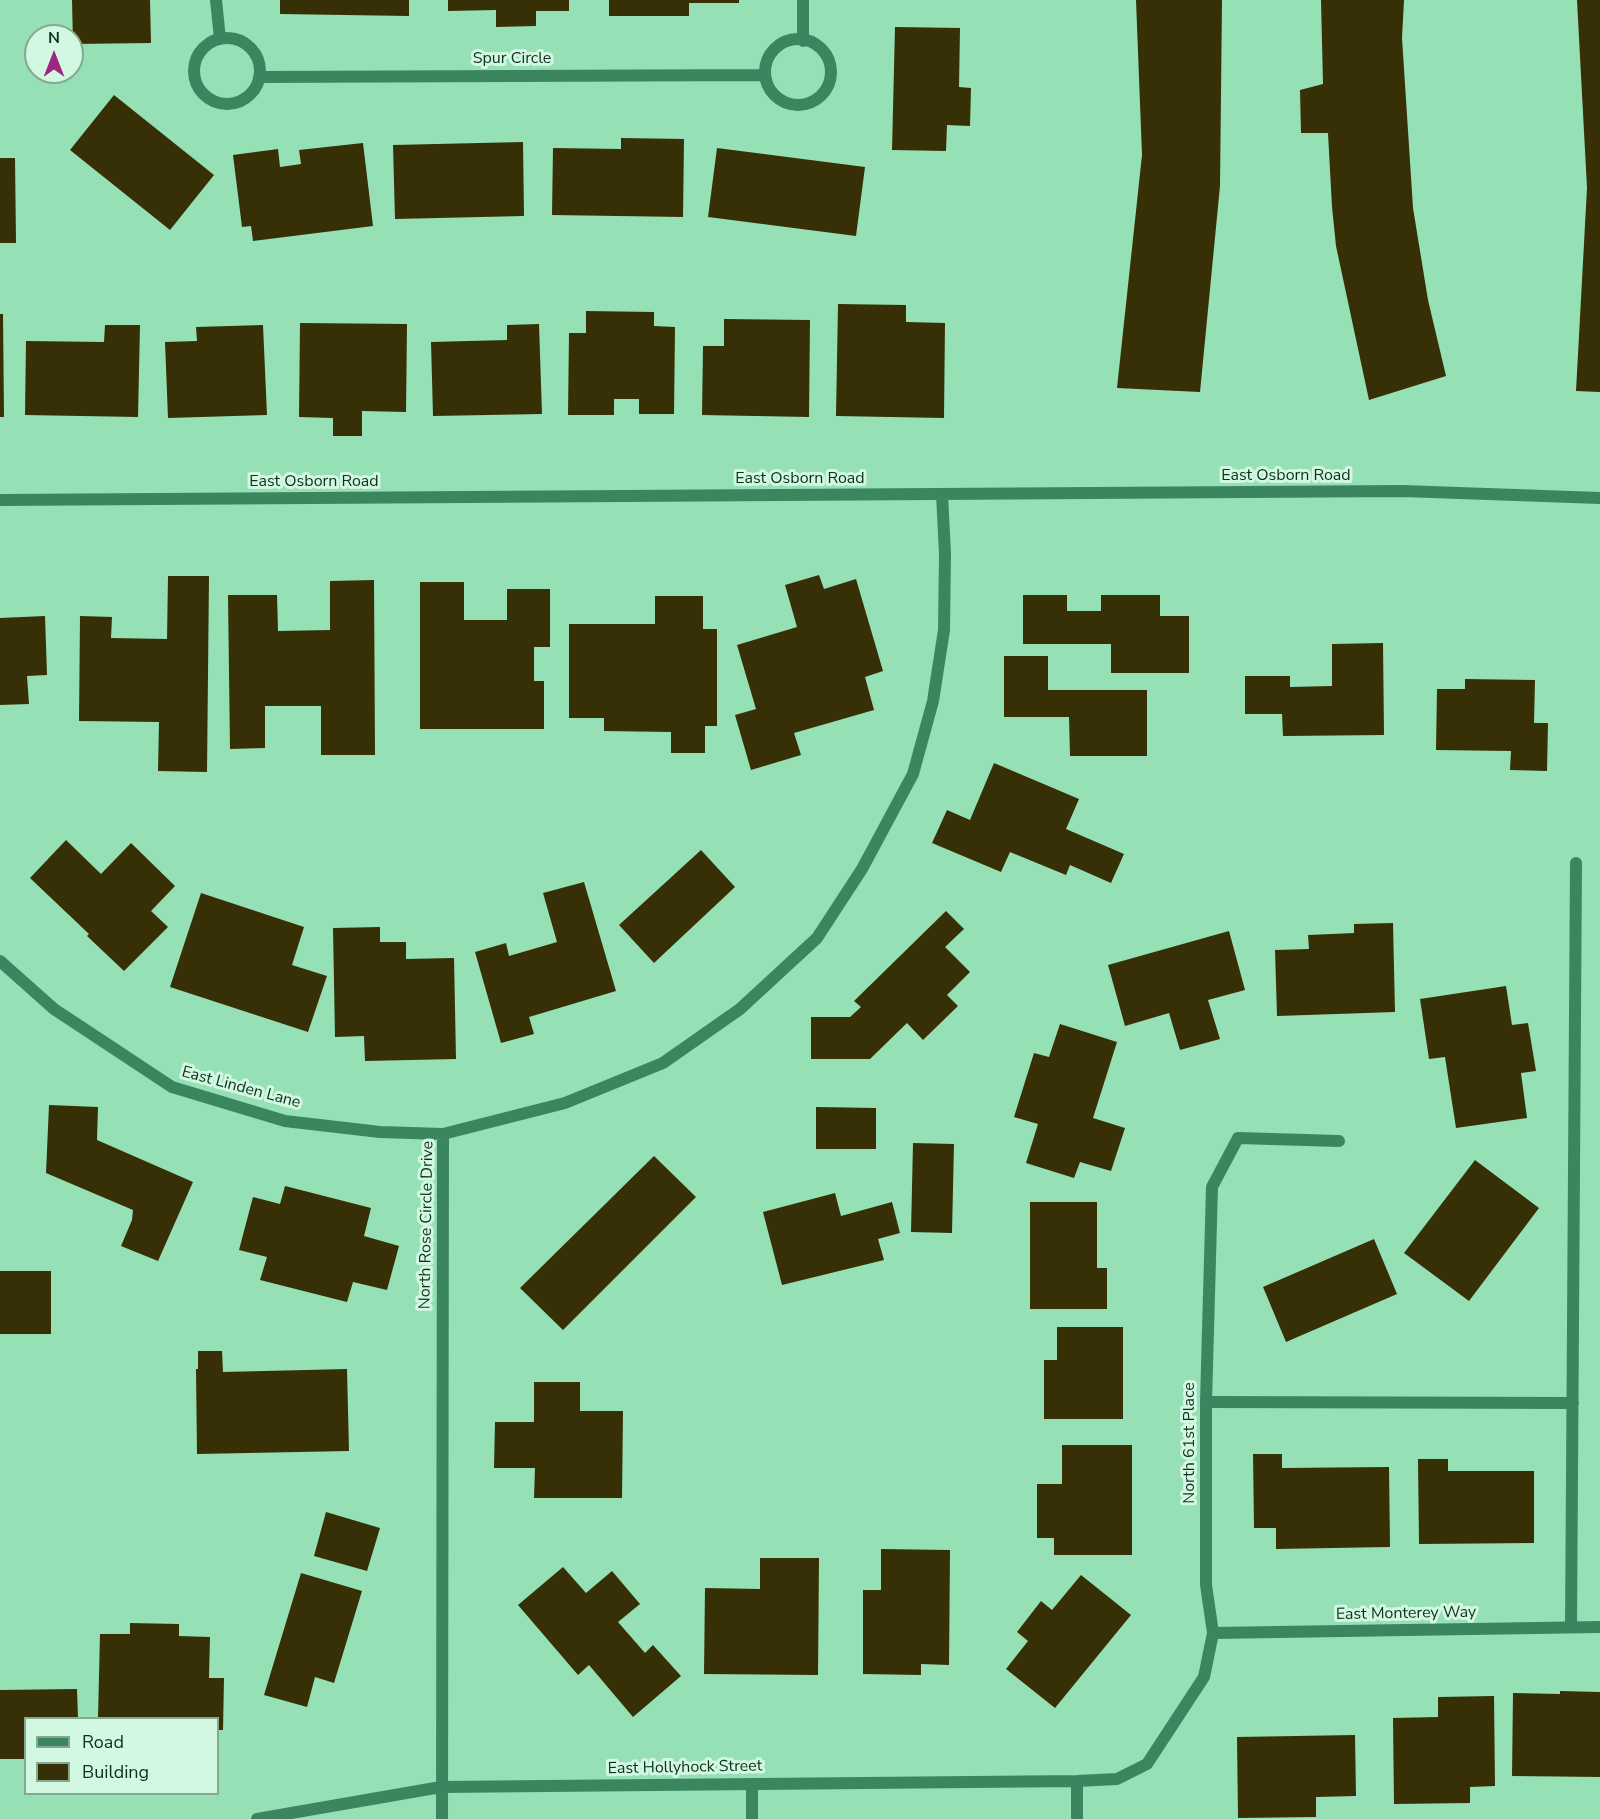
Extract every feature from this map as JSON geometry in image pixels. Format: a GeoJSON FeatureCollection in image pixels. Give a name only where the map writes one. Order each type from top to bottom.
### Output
{"type":"FeatureCollection","features":[{"type":"Feature","properties":{"kind":"street"},"geometry":{"type":"LineString","coordinates":[[216,0],[220,39]]}},
{"type":"Feature","properties":{"kind":"street"},"geometry":{"type":"LineString","coordinates":[[803,0],[803,41]]}},
{"type":"Feature","properties":{"kind":"street"},"geometry":{"type":"LineString","coordinates":[[220,39],[239,40],[255,52],[261,69],[259,77],[257,88],[243,101],[224,105],[207,98],[196,83],[195,64],[204,47],[220,39]]}},
{"type":"Feature","properties":{"kind":"street"},"geometry":{"type":"LineString","coordinates":[[794,39],[803,41],[812,41],[825,52],[831,68],[828,85],[818,99],[801,105],[784,102],[771,92],[765,75],[767,58],[778,44],[794,39]]}},
{"type":"Feature","properties":{"kind":"street","name":"Spur Circle"},"geometry":{"type":"LineString","coordinates":[[259,77],[765,75]]}},
{"type":"Feature","properties":{"kind":"street","name":"East Osborn Road"},"geometry":{"type":"LineString","coordinates":[[0,500],[1403,491],[1600,498]]}},
{"type":"Feature","properties":{"kind":"street","name":"North Rose Circle Drive"},"geometry":{"type":"LineString","coordinates":[[442,1819],[443,1134],[565,1103],[663,1063],[740,1009],[818,938],[862,869],[913,774],[922,743],[933,701],[944,630],[945,554],[942,494]]}},
{"type":"Feature","properties":{"kind":"street"},"geometry":{"type":"LineString","coordinates":[[1570,1627],[1576,863]]}},
{"type":"Feature","properties":{"kind":"street","name":"East Linden Lane"},"geometry":{"type":"LineString","coordinates":[[0,961],[54,1009],[172,1087],[285,1121],[380,1132],[443,1134]]}},
{"type":"Feature","properties":{"kind":"street","name":"North 61st Place"},"geometry":{"type":"LineString","coordinates":[[1077,1781],[1117,1779],[1147,1764],[1204,1677],[1213,1633],[1206,1585],[1206,1402],[1212,1187],[1238,1138],[1339,1141]]}},
{"type":"Feature","properties":{"kind":"street"},"geometry":{"type":"LineString","coordinates":[[1206,1402],[1573,1403]]}},
{"type":"Feature","properties":{"kind":"street","name":"East Monterey Way"},"geometry":{"type":"LineString","coordinates":[[1213,1633],[1600,1627]]}},
{"type":"Feature","properties":{"kind":"street"},"geometry":{"type":"LineString","coordinates":[[1077,1781],[1077,1819]]}},
{"type":"Feature","properties":{"kind":"street","name":"East Hollyhock Street"},"geometry":{"type":"LineString","coordinates":[[257,1819],[441,1787],[1077,1781]]}},
{"type":"Feature","properties":{"kind":"street"},"geometry":{"type":"LineString","coordinates":[[752,1784],[752,1819]]}},
{"type":"Feature","properties":{"kind":"building"},"geometry":{"type":"Polygon","coordinates":[[[72,0],[150,0],[151,43],[84,44],[84,24],[73,24],[72,0]]]}},
{"type":"Feature","properties":{"kind":"building"},"geometry":{"type":"Polygon","coordinates":[[[280,0],[409,0],[409,16],[280,14],[280,0]]]}},
{"type":"Feature","properties":{"kind":"building"},"geometry":{"type":"Polygon","coordinates":[[[448,0],[569,0],[569,11],[536,11],[536,26],[496,27],[496,10],[448,11],[448,0]]]}},
{"type":"Feature","properties":{"kind":"building"},"geometry":{"type":"Polygon","coordinates":[[[609,0],[739,0],[739,3],[689,3],[689,16],[609,16],[609,0]]]}},
{"type":"Feature","properties":{"kind":"building"},"geometry":{"type":"Polygon","coordinates":[[[1136,0],[1222,0],[1220,186],[1200,392],[1117,388],[1142,155],[1136,0]]]}},
{"type":"Feature","properties":{"kind":"building"},"geometry":{"type":"Polygon","coordinates":[[[1321,0],[1404,0],[1402,38],[1413,208],[1428,300],[1446,376],[1369,400],[1336,246],[1328,133],[1301,133],[1300,90],[1323,84],[1321,0]]]}},
{"type":"Feature","properties":{"kind":"building"},"geometry":{"type":"Polygon","coordinates":[[[1577,0],[1600,0],[1600,392],[1576,391],[1587,188],[1577,0]]]}},
{"type":"Feature","properties":{"kind":"building"},"geometry":{"type":"Polygon","coordinates":[[[895,27],[960,28],[959,87],[971,88],[970,126],[947,125],[946,151],[892,150],[895,27]]]}},
{"type":"Feature","properties":{"kind":"building"},"geometry":{"type":"Polygon","coordinates":[[[114,95],[214,175],[170,230],[70,150],[114,95]]]}},
{"type":"Feature","properties":{"kind":"building"},"geometry":{"type":"Polygon","coordinates":[[[621,138],[684,139],[683,217],[552,215],[553,148],[621,149],[621,138]]]}},
{"type":"Feature","properties":{"kind":"building"},"geometry":{"type":"Polygon","coordinates":[[[523,142],[524,216],[395,219],[393,145],[523,142]]]}},
{"type":"Feature","properties":{"kind":"building"},"geometry":{"type":"Polygon","coordinates":[[[363,143],[373,226],[253,241],[251,226],[242,227],[233,155],[278,149],[280,167],[301,164],[299,150],[363,143]]]}},
{"type":"Feature","properties":{"kind":"building"},"geometry":{"type":"Polygon","coordinates":[[[717,148],[865,167],[856,236],[708,217],[717,148]]]}},
{"type":"Feature","properties":{"kind":"building"},"geometry":{"type":"Polygon","coordinates":[[[0,158],[15,158],[16,243],[0,243],[0,158]]]}},
{"type":"Feature","properties":{"kind":"building"},"geometry":{"type":"Polygon","coordinates":[[[838,304],[906,305],[906,322],[945,323],[944,418],[836,416],[838,304]]]}},
{"type":"Feature","properties":{"kind":"building"},"geometry":{"type":"Polygon","coordinates":[[[586,311],[654,312],[654,326],[675,327],[674,414],[639,414],[639,399],[614,399],[614,415],[568,415],[569,333],[586,333],[586,311]]]}},
{"type":"Feature","properties":{"kind":"building"},"geometry":{"type":"Polygon","coordinates":[[[0,314],[3,314],[4,417],[0,417],[0,314]]]}},
{"type":"Feature","properties":{"kind":"building"},"geometry":{"type":"Polygon","coordinates":[[[724,319],[810,320],[809,417],[702,415],[703,346],[724,346],[724,319]]]}},
{"type":"Feature","properties":{"kind":"building"},"geometry":{"type":"Polygon","coordinates":[[[300,323],[407,324],[406,412],[362,411],[362,436],[333,436],[333,418],[299,417],[300,323]]]}},
{"type":"Feature","properties":{"kind":"building"},"geometry":{"type":"Polygon","coordinates":[[[539,324],[542,414],[433,416],[431,342],[507,340],[507,325],[539,324]]]}},
{"type":"Feature","properties":{"kind":"building"},"geometry":{"type":"Polygon","coordinates":[[[105,325],[140,325],[138,417],[25,415],[26,341],[104,342],[105,325]]]}},
{"type":"Feature","properties":{"kind":"building"},"geometry":{"type":"Polygon","coordinates":[[[263,325],[267,415],[168,418],[165,342],[197,341],[196,327],[263,325]]]}},
{"type":"Feature","properties":{"kind":"building"},"geometry":{"type":"Polygon","coordinates":[[[819,575],[824,589],[856,579],[883,671],[865,677],[874,710],[794,733],[801,755],[751,770],[735,715],[756,709],[737,645],[797,627],[785,585],[819,575]]]}},
{"type":"Feature","properties":{"kind":"building"},"geometry":{"type":"Polygon","coordinates":[[[168,576],[209,576],[207,772],[158,771],[159,722],[79,721],[80,616],[112,617],[111,638],[167,639],[168,576]]]}},
{"type":"Feature","properties":{"kind":"building"},"geometry":{"type":"Polygon","coordinates":[[[374,580],[375,755],[321,755],[321,706],[265,706],[265,748],[230,749],[228,595],[277,595],[278,631],[330,630],[330,581],[374,580]]]}},
{"type":"Feature","properties":{"kind":"building"},"geometry":{"type":"Polygon","coordinates":[[[420,582],[464,582],[464,620],[507,620],[507,589],[550,589],[550,647],[534,647],[534,681],[544,681],[544,729],[420,729],[420,582]]]}},
{"type":"Feature","properties":{"kind":"building"},"geometry":{"type":"Polygon","coordinates":[[[1023,595],[1067,595],[1067,611],[1101,611],[1101,595],[1160,595],[1160,616],[1189,616],[1189,673],[1111,673],[1111,644],[1023,644],[1023,595]]]}},
{"type":"Feature","properties":{"kind":"building"},"geometry":{"type":"Polygon","coordinates":[[[655,596],[703,596],[703,629],[717,629],[717,726],[705,726],[705,753],[671,753],[671,732],[604,731],[604,718],[569,718],[569,624],[655,624],[655,596]]]}},
{"type":"Feature","properties":{"kind":"building"},"geometry":{"type":"Polygon","coordinates":[[[45,616],[47,675],[27,676],[29,704],[0,705],[0,618],[45,616]]]}},
{"type":"Feature","properties":{"kind":"building"},"geometry":{"type":"Polygon","coordinates":[[[1383,643],[1384,735],[1283,736],[1282,714],[1245,714],[1245,676],[1290,676],[1290,687],[1332,686],[1332,644],[1383,643]]]}},
{"type":"Feature","properties":{"kind":"building"},"geometry":{"type":"Polygon","coordinates":[[[1004,656],[1048,656],[1048,690],[1147,690],[1147,756],[1070,756],[1069,717],[1004,717],[1004,656]]]}},
{"type":"Feature","properties":{"kind":"building"},"geometry":{"type":"Polygon","coordinates":[[[1465,679],[1535,680],[1534,723],[1548,723],[1547,771],[1510,770],[1511,751],[1436,750],[1437,689],[1465,689],[1465,679]]]}},
{"type":"Feature","properties":{"kind":"building"},"geometry":{"type":"Polygon","coordinates":[[[994,763],[1079,799],[1066,829],[1124,854],[1111,883],[1070,865],[1066,875],[1010,852],[1001,872],[932,843],[947,810],[970,820],[994,763]]]}},
{"type":"Feature","properties":{"kind":"building"},"geometry":{"type":"Polygon","coordinates":[[[66,840],[101,874],[131,843],[175,886],[151,911],[168,927],[124,971],[30,878],[66,840]]]}},
{"type":"Feature","properties":{"kind":"building"},"geometry":{"type":"Polygon","coordinates":[[[701,850],[735,887],[654,963],[619,925],[701,850]]]}},
{"type":"Feature","properties":{"kind":"building"},"geometry":{"type":"Polygon","coordinates":[[[584,882],[616,991],[529,1017],[534,1034],[501,1043],[475,952],[506,943],[509,956],[557,942],[543,893],[584,882]]]}},
{"type":"Feature","properties":{"kind":"building"},"geometry":{"type":"Polygon","coordinates":[[[201,893],[304,927],[292,965],[327,976],[308,1032],[170,987],[201,893]]]}},
{"type":"Feature","properties":{"kind":"building"},"geometry":{"type":"Polygon","coordinates":[[[946,911],[964,929],[945,947],[970,972],[947,995],[958,1006],[923,1040],[907,1023],[870,1059],[811,1059],[811,1017],[850,1017],[861,1007],[854,1001],[946,911]]]}},
{"type":"Feature","properties":{"kind":"building"},"geometry":{"type":"Polygon","coordinates":[[[1393,923],[1395,1012],[1277,1016],[1275,950],[1309,949],[1308,935],[1354,933],[1354,924],[1393,923]]]}},
{"type":"Feature","properties":{"kind":"building"},"geometry":{"type":"Polygon","coordinates":[[[380,927],[380,942],[406,942],[406,959],[454,958],[456,1059],[365,1061],[364,1036],[335,1037],[333,928],[380,927]]]}},
{"type":"Feature","properties":{"kind":"building"},"geometry":{"type":"Polygon","coordinates":[[[1229,931],[1245,990],[1208,1000],[1220,1039],[1180,1050],[1169,1013],[1125,1026],[1108,965],[1229,931]]]}},
{"type":"Feature","properties":{"kind":"building"},"geometry":{"type":"Polygon","coordinates":[[[1506,986],[1512,1025],[1528,1023],[1536,1071],[1521,1073],[1527,1118],[1456,1128],[1445,1057],[1429,1059],[1420,999],[1506,986]]]}},
{"type":"Feature","properties":{"kind":"building"},"geometry":{"type":"Polygon","coordinates":[[[1060,1024],[1117,1042],[1093,1118],[1125,1128],[1111,1171],[1080,1162],[1074,1178],[1026,1163],[1038,1124],[1014,1117],[1034,1053],[1049,1057],[1060,1024]]]}},
{"type":"Feature","properties":{"kind":"building"},"geometry":{"type":"Polygon","coordinates":[[[49,1105],[98,1107],[97,1140],[193,1182],[158,1261],[121,1246],[132,1220],[133,1210],[46,1173],[49,1105]]]}},
{"type":"Feature","properties":{"kind":"building"},"geometry":{"type":"Polygon","coordinates":[[[816,1107],[876,1108],[876,1149],[816,1149],[816,1107]]]}},
{"type":"Feature","properties":{"kind":"building"},"geometry":{"type":"Polygon","coordinates":[[[913,1143],[954,1144],[952,1233],[911,1232],[913,1143]]]}},
{"type":"Feature","properties":{"kind":"building"},"geometry":{"type":"Polygon","coordinates":[[[654,1156],[696,1197],[563,1330],[520,1288],[654,1156]]]}},
{"type":"Feature","properties":{"kind":"building"},"geometry":{"type":"Polygon","coordinates":[[[1475,1160],[1539,1208],[1469,1301],[1404,1253],[1475,1160]]]}},
{"type":"Feature","properties":{"kind":"building"},"geometry":{"type":"Polygon","coordinates":[[[285,1186],[371,1208],[364,1236],[399,1246],[387,1290],[353,1282],[347,1302],[260,1280],[267,1257],[239,1250],[253,1197],[280,1204],[285,1186]]]}},
{"type":"Feature","properties":{"kind":"building"},"geometry":{"type":"Polygon","coordinates":[[[835,1193],[841,1216],[892,1202],[900,1233],[878,1239],[884,1260],[782,1285],[763,1212],[835,1193]]]}},
{"type":"Feature","properties":{"kind":"building"},"geometry":{"type":"Polygon","coordinates":[[[1030,1202],[1097,1202],[1097,1268],[1107,1268],[1107,1309],[1030,1309],[1030,1202]]]}},
{"type":"Feature","properties":{"kind":"building"},"geometry":{"type":"Polygon","coordinates":[[[1374,1239],[1397,1294],[1286,1342],[1263,1287],[1374,1239]]]}},
{"type":"Feature","properties":{"kind":"building"},"geometry":{"type":"Polygon","coordinates":[[[0,1271],[51,1271],[51,1334],[0,1334],[0,1271]]]}},
{"type":"Feature","properties":{"kind":"building"},"geometry":{"type":"Polygon","coordinates":[[[1057,1327],[1123,1327],[1123,1419],[1044,1419],[1044,1360],[1057,1360],[1057,1327]]]}},
{"type":"Feature","properties":{"kind":"building"},"geometry":{"type":"Polygon","coordinates":[[[198,1351],[222,1351],[223,1372],[347,1369],[349,1451],[197,1454],[196,1369],[198,1369],[198,1351]]]}},
{"type":"Feature","properties":{"kind":"building"},"geometry":{"type":"Polygon","coordinates":[[[534,1382],[580,1382],[580,1411],[623,1411],[622,1498],[534,1498],[535,1468],[494,1468],[495,1422],[534,1422],[534,1382]]]}},
{"type":"Feature","properties":{"kind":"building"},"geometry":{"type":"Polygon","coordinates":[[[1062,1445],[1132,1445],[1132,1555],[1054,1555],[1054,1538],[1037,1538],[1037,1484],[1062,1484],[1062,1445]]]}},
{"type":"Feature","properties":{"kind":"building"},"geometry":{"type":"Polygon","coordinates":[[[1253,1454],[1282,1454],[1282,1468],[1389,1467],[1390,1547],[1276,1549],[1276,1528],[1254,1528],[1253,1454]]]}},
{"type":"Feature","properties":{"kind":"building"},"geometry":{"type":"Polygon","coordinates":[[[1418,1459],[1448,1459],[1448,1471],[1534,1471],[1534,1543],[1419,1544],[1418,1459]]]}},
{"type":"Feature","properties":{"kind":"building"},"geometry":{"type":"Polygon","coordinates":[[[326,1512],[380,1528],[367,1571],[314,1556],[326,1512]]]}},
{"type":"Feature","properties":{"kind":"building"},"geometry":{"type":"Polygon","coordinates":[[[881,1549],[950,1550],[949,1665],[921,1664],[921,1675],[863,1674],[863,1590],[881,1590],[881,1549]]]}},
{"type":"Feature","properties":{"kind":"building"},"geometry":{"type":"Polygon","coordinates":[[[760,1558],[819,1558],[818,1675],[704,1674],[705,1588],[760,1589],[760,1558]]]}},
{"type":"Feature","properties":{"kind":"building"},"geometry":{"type":"Polygon","coordinates":[[[563,1567],[586,1593],[612,1571],[640,1604],[618,1622],[645,1653],[653,1645],[681,1676],[633,1717],[589,1665],[578,1675],[518,1605],[563,1567]]]}},
{"type":"Feature","properties":{"kind":"building"},"geometry":{"type":"Polygon","coordinates":[[[301,1573],[362,1591],[334,1683],[315,1677],[307,1707],[264,1695],[301,1573]]]}},
{"type":"Feature","properties":{"kind":"building"},"geometry":{"type":"Polygon","coordinates":[[[1081,1575],[1131,1615],[1055,1708],[1006,1669],[1028,1641],[1017,1632],[1041,1601],[1052,1610],[1081,1575]]]}},
{"type":"Feature","properties":{"kind":"building"},"geometry":{"type":"Polygon","coordinates":[[[130,1623],[179,1624],[179,1636],[210,1637],[209,1678],[224,1678],[223,1730],[219,1730],[219,1717],[98,1717],[100,1634],[130,1634],[130,1623]]]}},
{"type":"Feature","properties":{"kind":"building"},"geometry":{"type":"Polygon","coordinates":[[[77,1689],[78,1717],[24,1717],[24,1759],[0,1759],[0,1690],[77,1689]]]}},
{"type":"Feature","properties":{"kind":"building"},"geometry":{"type":"Polygon","coordinates":[[[1560,1691],[1600,1692],[1600,1777],[1512,1776],[1513,1693],[1560,1694],[1560,1691]]]}},
{"type":"Feature","properties":{"kind":"building"},"geometry":{"type":"Polygon","coordinates":[[[1494,1696],[1495,1786],[1470,1787],[1470,1803],[1394,1804],[1393,1718],[1438,1717],[1438,1697],[1494,1696]]]}},
{"type":"Feature","properties":{"kind":"building"},"geometry":{"type":"Polygon","coordinates":[[[1355,1735],[1356,1796],[1316,1797],[1316,1817],[1238,1818],[1237,1737],[1355,1735]]]}}]}
